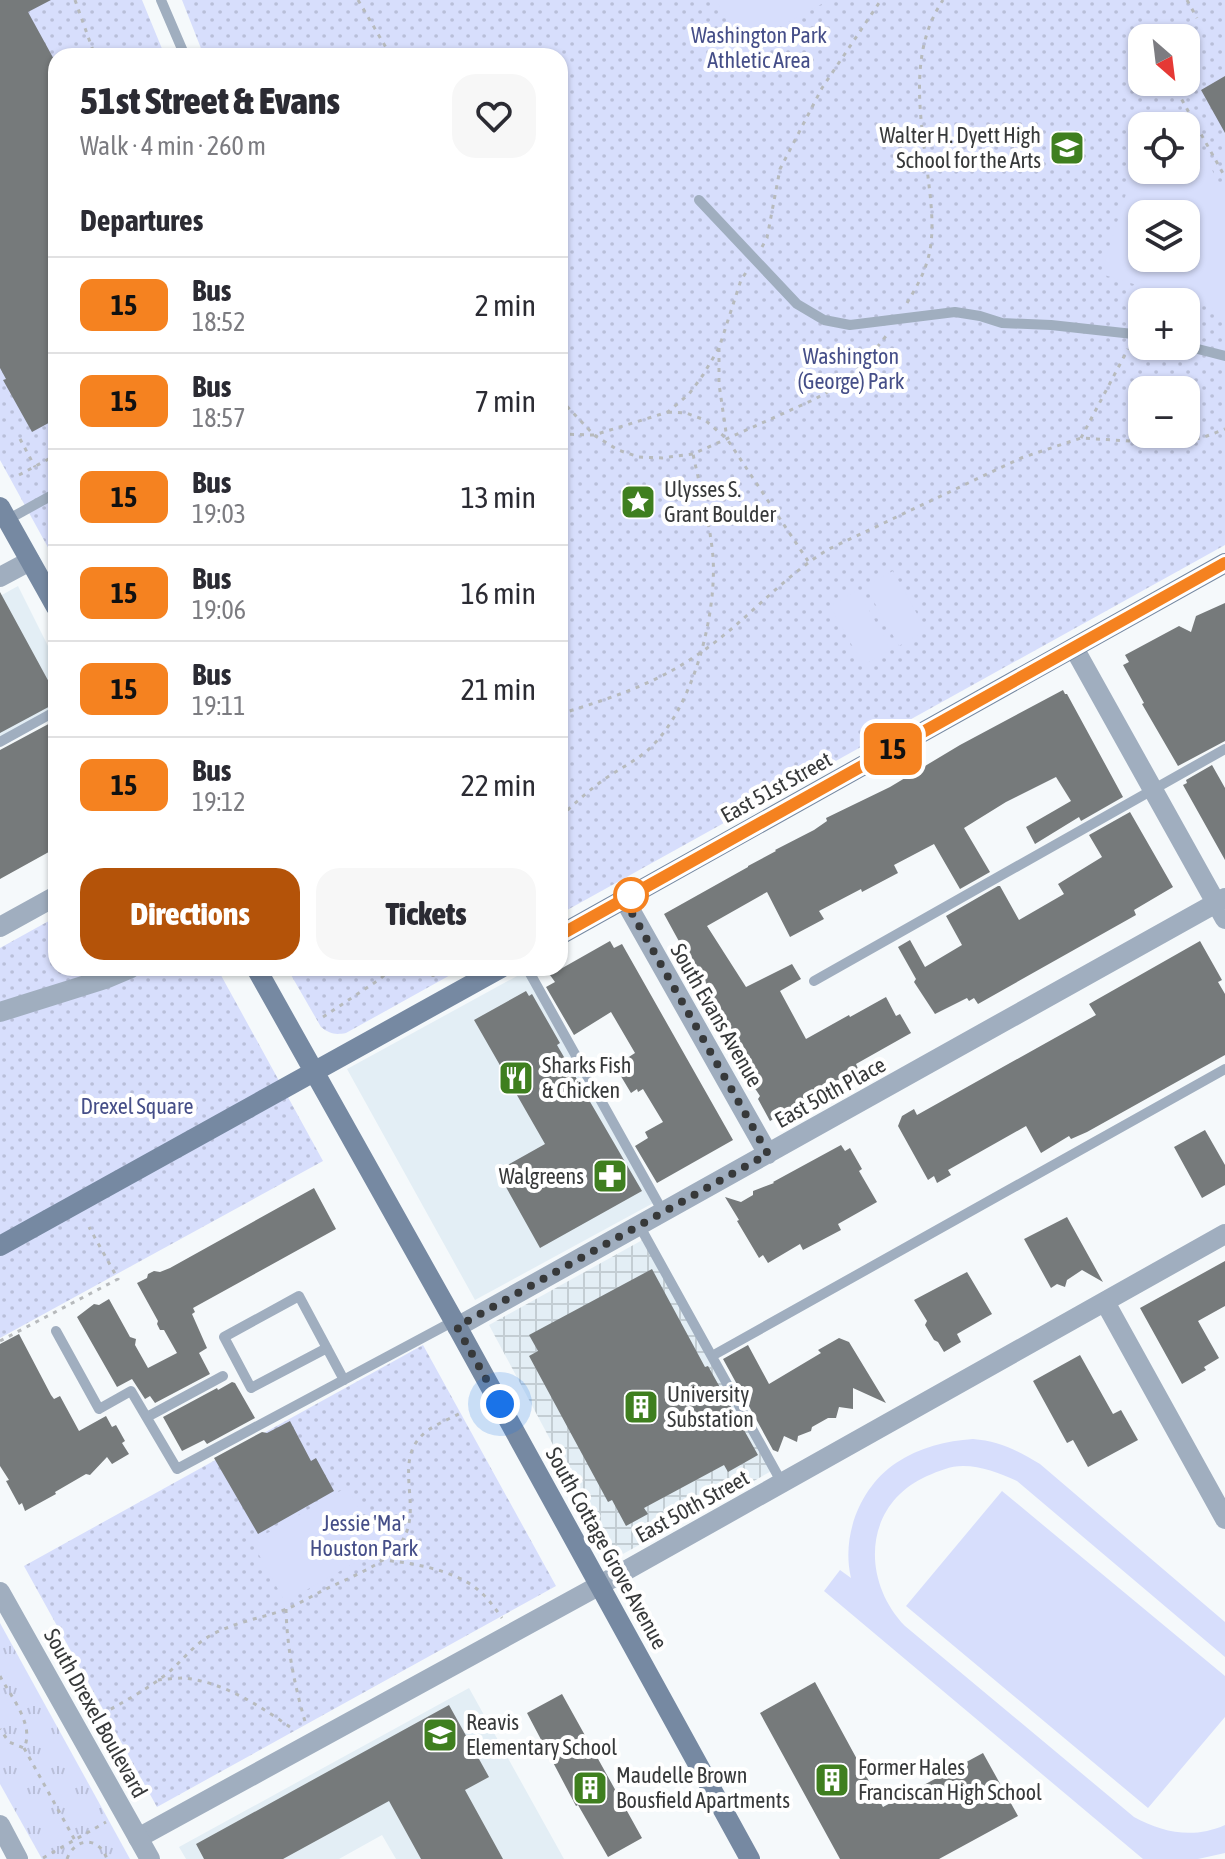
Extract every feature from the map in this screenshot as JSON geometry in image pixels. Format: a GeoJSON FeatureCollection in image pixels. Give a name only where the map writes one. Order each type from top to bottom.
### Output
{"type":"FeatureCollection","features":[{"type":"Feature","properties":{"kind":"main road"},"geometry":{"type":"LineString","coordinates":[[4,514],[48,593]]}},
{"type":"Feature","properties":{"kind":"main road","name":"East 51st Street"},"geometry":{"type":"LineString","coordinates":[[568,930],[1225,563]]}},
{"type":"Feature","properties":{"kind":"main road","name":"South Cottage Grove Avenue"},"geometry":{"type":"LineString","coordinates":[[261,976],[750,1859]]}},
{"type":"Feature","properties":{"kind":"main road"},"geometry":{"type":"LineString","coordinates":[[0,1246],[487,976]]}},
{"type":"Feature","properties":{"kind":"street"},"geometry":{"type":"LineString","coordinates":[[0,577],[30,561]]}},
{"type":"Feature","properties":{"kind":"street"},"geometry":{"type":"LineString","coordinates":[[1074,648],[1222,907]]}},
{"type":"Feature","properties":{"kind":"street","name":"South Evans Avenue"},"geometry":{"type":"LineString","coordinates":[[624,899],[768,1154]]}},
{"type":"Feature","properties":{"kind":"street"},"geometry":{"type":"LineString","coordinates":[[0,927],[48,900]]}},
{"type":"Feature","properties":{"kind":"street","name":"East 50th Place"},"geometry":{"type":"LineString","coordinates":[[456,1324],[1222,907]]}},
{"type":"Feature","properties":{"kind":"street"},"geometry":{"type":"LineString","coordinates":[[0,1012],[112,976]]}},
{"type":"Feature","properties":{"kind":"street","name":"East 50th Street"},"geometry":{"type":"LineString","coordinates":[[138,1838],[600,1585],[1225,1234]]}},
{"type":"Feature","properties":{"kind":"street"},"geometry":{"type":"LineString","coordinates":[[1105,1302],[1225,1519]]}},
{"type":"Feature","properties":{"kind":"street","name":"South Drexel Boulevard"},"geometry":{"type":"LineString","coordinates":[[0,1592],[150,1859]]}},
{"type":"Feature","properties":{"kind":"street"},"geometry":{"type":"LineString","coordinates":[[0,1825],[18,1859]]}},
{"type":"Feature","properties":{"kind":"lane"},"geometry":{"type":"LineString","coordinates":[[161,0],[182,48]]}},
{"type":"Feature","properties":{"kind":"lane"},"geometry":{"type":"LineString","coordinates":[[699,200],[797,304],[824,320],[850,325],[955,312],[1002,323],[1128,333]]}},
{"type":"Feature","properties":{"kind":"lane"},"geometry":{"type":"LineString","coordinates":[[1200,350],[1225,356]]}},
{"type":"Feature","properties":{"kind":"lane"},"geometry":{"type":"LineString","coordinates":[[4,514],[48,496]]}},
{"type":"Feature","properties":{"kind":"lane"},"geometry":{"type":"LineString","coordinates":[[0,742],[48,715]]}},
{"type":"Feature","properties":{"kind":"lane"},"geometry":{"type":"LineString","coordinates":[[814,981],[1225,749]]}},
{"type":"Feature","properties":{"kind":"lane"},"geometry":{"type":"LineString","coordinates":[[531,976],[663,1212]]}},
{"type":"Feature","properties":{"kind":"lane"},"geometry":{"type":"LineString","coordinates":[[712,1356],[1225,1069]]}},
{"type":"Feature","properties":{"kind":"lane"},"geometry":{"type":"LineString","coordinates":[[639,1225],[782,1483]]}},
{"type":"Feature","properties":{"kind":"lane"},"geometry":{"type":"LineString","coordinates":[[327,1348],[251,1388],[224,1337],[299,1296],[327,1348],[344,1380]]}},
{"type":"Feature","properties":{"kind":"lane"},"geometry":{"type":"LineString","coordinates":[[56,1331],[99,1409],[131,1391],[177,1469],[456,1324]]}},
{"type":"Feature","properties":{"kind":"lane"},"geometry":{"type":"LineString","coordinates":[[147,1417],[223,1376]]}},
{"type":"Feature","properties":{"kind":"path"},"geometry":{"type":"LineString","coordinates":[[75,0],[93,48]]}},
{"type":"Feature","properties":{"kind":"path"},"geometry":{"type":"LineString","coordinates":[[358,0],[386,48]]}},
{"type":"Feature","properties":{"kind":"path"},"geometry":{"type":"LineString","coordinates":[[568,407],[594,435],[618,450],[639,457],[693,454],[844,383],[883,341],[927,264],[932,210],[918,97],[921,57],[929,28],[943,0]]}},
{"type":"Feature","properties":{"kind":"path"},"geometry":{"type":"LineString","coordinates":[[1187,0],[1197,18]]}},
{"type":"Feature","properties":{"kind":"path"},"geometry":{"type":"LineString","coordinates":[[1180,96],[1225,177]]}},
{"type":"Feature","properties":{"kind":"path"},"geometry":{"type":"LineString","coordinates":[[719,348],[719,384],[727,439]]}},
{"type":"Feature","properties":{"kind":"path"},"geometry":{"type":"LineString","coordinates":[[1081,438],[1128,354]]}},
{"type":"Feature","properties":{"kind":"path"},"geometry":{"type":"LineString","coordinates":[[668,412],[686,413],[705,420],[727,439],[808,561]]}},
{"type":"Feature","properties":{"kind":"path"},"geometry":{"type":"LineString","coordinates":[[568,712],[620,696],[670,672],[702,652],[808,561],[1021,458],[1081,438],[1161,443],[1202,438],[1225,429]]}},
{"type":"Feature","properties":{"kind":"path"},"geometry":{"type":"LineString","coordinates":[[20,439],[35,467]]}},
{"type":"Feature","properties":{"kind":"path"},"geometry":{"type":"LineString","coordinates":[[568,810],[603,780],[648,750],[660,736],[682,700],[702,652],[713,579],[713,555],[693,454]]}},
{"type":"Feature","properties":{"kind":"path"},"geometry":{"type":"LineString","coordinates":[[19,475],[48,460]]}},
{"type":"Feature","properties":{"kind":"path"},"geometry":{"type":"LineString","coordinates":[[323,1017],[383,976]]}},
{"type":"Feature","properties":{"kind":"path"},"geometry":{"type":"LineString","coordinates":[[0,1341],[118,1279],[89,1227]]}},
{"type":"Feature","properties":{"kind":"path"},"geometry":{"type":"LineString","coordinates":[[102,1714],[144,1691],[172,1669],[188,1651],[214,1634],[286,1609],[396,1549],[406,1534],[410,1518],[410,1454],[427,1431],[464,1411]]}},
{"type":"Feature","properties":{"kind":"path"},"geometry":{"type":"LineString","coordinates":[[380,1560],[403,1562],[459,1578],[489,1601],[511,1633]]}},
{"type":"Feature","properties":{"kind":"path"},"geometry":{"type":"LineString","coordinates":[[286,1609],[295,1686],[311,1742]]}},
{"type":"Feature","properties":{"kind":"path"},"geometry":{"type":"LineString","coordinates":[[0,1676],[27,1725],[27,1745],[24,1748]]}},
{"type":"Feature","properties":{"kind":"path"},"geometry":{"type":"LineString","coordinates":[[158,1680],[183,1678],[242,1697],[270,1712],[311,1742]]}},
{"type":"Feature","properties":{"kind":"path"},"geometry":{"type":"LineString","coordinates":[[0,1729],[9,1742],[24,1748],[76,1842]]}},
{"type":"Feature","properties":{"kind":"path"},"geometry":{"type":"LineString","coordinates":[[43,1858],[76,1842],[108,1821]]}},
{"type":"Feature","properties":{"kind":"path"},"geometry":{"type":"LineString","coordinates":[[67,1859],[76,1842]]}},
{"type":"Feature","properties":{"kind":"path"},"geometry":{"type":"LineString","coordinates":[[76,1842],[98,1845],[107,1859]]}},
{"type":"Feature","properties":{"kind":"shaded area"},"geometry":{"type":"Polygon","coordinates":[[[18,586],[48,646],[48,715],[0,742],[0,596],[18,586]]]}},
{"type":"Feature","properties":{"kind":"shaded area"},"geometry":{"type":"Polygon","coordinates":[[[517,976],[531,976],[657,1201],[475,1300],[347,1069],[517,976]]]}},
{"type":"Feature","properties":{"kind":"shaded area","name":"University Substation"},"geometry":{"type":"Polygon","coordinates":[[[646,1238],[775,1469],[614,1559],[489,1325],[646,1238]]]}},
{"type":"Feature","properties":{"kind":"shaded area","name":"Reavis Elementary School"},"geometry":{"type":"Polygon","coordinates":[[[469,1688],[564,1859],[396,1859],[382,1835],[339,1859],[186,1859],[179,1847],[469,1688]]]}},
{"type":"Feature","properties":{"kind":"green space"},"geometry":{"type":"Polygon","coordinates":[[[0,0],[142,0],[162,48],[48,48],[48,547],[0,460],[0,0]]]}},
{"type":"Feature","properties":{"kind":"green space","name":"Washington (George) Park"},"geometry":{"type":"Polygon","coordinates":[[[182,0],[1225,0],[1225,545],[568,910],[568,48],[201,48],[182,0]]]}},
{"type":"Feature","properties":{"kind":"green space"},"geometry":{"type":"Polygon","coordinates":[[[716,0],[829,0],[750,43],[739,42],[716,0]]]}},
{"type":"Feature","properties":{"kind":"green space"},"geometry":{"type":"Polygon","coordinates":[[[1200,147],[1225,195],[1225,312],[1200,304],[1200,288],[1147,288],[1101,274],[1130,184],[1200,184],[1200,147]]]}},
{"type":"Feature","properties":{"kind":"green space"},"geometry":{"type":"Polygon","coordinates":[[[893,571],[926,630],[899,646],[865,586],[893,571]]]}},
{"type":"Feature","properties":{"kind":"green space"},"geometry":{"type":"Polygon","coordinates":[[[858,590],[891,650],[863,665],[830,606],[858,590]]]}},
{"type":"Feature","properties":{"kind":"green space","name":"Drexel Square"},"geometry":{"type":"Polygon","coordinates":[[[48,921],[48,976],[221,976],[323,1161],[0,1338],[0,948],[48,921]]]}},
{"type":"Feature","properties":{"kind":"green space"},"geometry":{"type":"Polygon","coordinates":[[[292,976],[449,976],[346,1033],[330,1033],[321,1027],[292,976]]]}},
{"type":"Feature","properties":{"kind":"green space","name":"Jessie 'Ma' Houston Park"},"geometry":{"type":"Polygon","coordinates":[[[423,1345],[556,1586],[157,1807],[24,1566],[423,1345]]]}},
{"type":"Feature","properties":{"kind":"green space"},"geometry":{"type":"Polygon","coordinates":[[[973,1439],[1008,1447],[1040,1464],[1225,1622],[1225,1657],[1017,1481],[977,1467],[954,1467],[927,1476],[906,1489],[891,1505],[880,1523],[876,1544],[876,1565],[890,1607],[905,1626],[1134,1817],[1156,1827],[1190,1833],[1225,1825],[1225,1853],[1198,1859],[1143,1859],[824,1591],[840,1570],[851,1578],[851,1529],[863,1499],[883,1473],[905,1457],[924,1449],[973,1439]]]}},
{"type":"Feature","properties":{"kind":"green space"},"geometry":{"type":"Polygon","coordinates":[[[347,1487],[381,1548],[285,1602],[252,1542],[347,1487]]]}},
{"type":"Feature","properties":{"kind":"green space"},"geometry":{"type":"Polygon","coordinates":[[[1002,1491],[1225,1676],[1225,1717],[1148,1808],[906,1606],[1002,1491]]]}},
{"type":"Feature","properties":{"kind":"green space"},"geometry":{"type":"Polygon","coordinates":[[[0,1623],[130,1859],[42,1859],[0,1784],[0,1623]]]}},
{"type":"Feature","properties":{"kind":"building"},"geometry":{"type":"Polygon","coordinates":[[[0,0],[51,0],[28,12],[48,48],[48,423],[32,432],[3,380],[6,379],[0,368],[0,0]]]}},
{"type":"Feature","properties":{"kind":"building"},"geometry":{"type":"Polygon","coordinates":[[[1225,76],[1225,133],[1201,90],[1225,76]]]}},
{"type":"Feature","properties":{"kind":"building"},"geometry":{"type":"Polygon","coordinates":[[[0,592],[48,680],[48,707],[0,733],[0,592]]]}},
{"type":"Feature","properties":{"kind":"building"},"geometry":{"type":"Polygon","coordinates":[[[1225,603],[1225,741],[1178,766],[1123,665],[1129,662],[1125,655],[1179,626],[1191,632],[1196,616],[1225,603]]]}},
{"type":"Feature","properties":{"kind":"building"},"geometry":{"type":"Polygon","coordinates":[[[1063,690],[1123,797],[1081,821],[1079,817],[1035,844],[1026,827],[1071,801],[1056,777],[1006,802],[964,828],[990,872],[960,889],[934,844],[894,865],[898,873],[819,911],[824,919],[790,937],[767,892],[707,926],[746,987],[792,964],[801,979],[780,991],[806,1039],[886,997],[896,1016],[900,1014],[911,1033],[856,1064],[859,1071],[770,1121],[758,1099],[760,1096],[749,1083],[728,1041],[736,1037],[664,914],[814,830],[827,821],[826,818],[890,787],[1063,690]]]}},
{"type":"Feature","properties":{"kind":"building"},"geometry":{"type":"Polygon","coordinates":[[[48,724],[48,852],[0,879],[0,750],[48,724]]]}},
{"type":"Feature","properties":{"kind":"building"},"geometry":{"type":"Polygon","coordinates":[[[1212,765],[1225,788],[1225,860],[1183,785],[1187,783],[1186,780],[1212,765]]]}},
{"type":"Feature","properties":{"kind":"building"},"geometry":{"type":"Polygon","coordinates":[[[1130,812],[1173,887],[1134,910],[1136,915],[978,1004],[974,998],[969,1001],[967,998],[935,1014],[914,982],[916,979],[898,947],[910,940],[925,967],[962,945],[946,916],[998,886],[1019,920],[1064,894],[1058,884],[1102,857],[1089,835],[1130,812]]]}},
{"type":"Feature","properties":{"kind":"building"},"geometry":{"type":"Polygon","coordinates":[[[610,941],[614,948],[622,944],[733,1140],[657,1183],[635,1146],[648,1138],[645,1132],[663,1122],[643,1089],[631,1093],[616,1068],[635,1053],[611,1012],[574,1035],[546,987],[555,982],[551,976],[568,976],[568,965],[610,941]]]}},
{"type":"Feature","properties":{"kind":"building"},"geometry":{"type":"Polygon","coordinates":[[[1200,941],[1222,980],[1218,982],[1225,994],[1225,1055],[1087,1132],[1071,1139],[1069,1136],[1041,1153],[1026,1126],[948,1170],[951,1175],[937,1183],[934,1176],[928,1180],[898,1126],[902,1116],[914,1109],[917,1115],[1096,1015],[1089,1004],[1200,941]]]}},
{"type":"Feature","properties":{"kind":"building"},"geometry":{"type":"Polygon","coordinates":[[[526,991],[529,996],[532,994],[560,1043],[557,1045],[642,1191],[540,1248],[497,1171],[545,1144],[474,1020],[526,991]]]}},
{"type":"Feature","properties":{"kind":"building"},"geometry":{"type":"Polygon","coordinates":[[[1205,1130],[1225,1165],[1225,1185],[1202,1198],[1174,1147],[1205,1130]]]}},
{"type":"Feature","properties":{"kind":"building"},"geometry":{"type":"Polygon","coordinates":[[[841,1145],[845,1151],[850,1148],[877,1202],[838,1224],[841,1230],[803,1250],[800,1244],[768,1263],[763,1255],[759,1258],[725,1197],[741,1202],[753,1195],[753,1191],[774,1183],[841,1145]]]}},
{"type":"Feature","properties":{"kind":"building"},"geometry":{"type":"Polygon","coordinates":[[[314,1188],[336,1229],[193,1308],[195,1312],[192,1314],[207,1348],[199,1353],[210,1374],[155,1403],[150,1396],[145,1399],[132,1379],[117,1387],[77,1317],[94,1304],[99,1305],[109,1299],[130,1337],[136,1339],[135,1345],[148,1368],[177,1353],[164,1330],[160,1330],[137,1283],[147,1278],[148,1274],[170,1268],[314,1188]]]}},
{"type":"Feature","properties":{"kind":"building"},"geometry":{"type":"Polygon","coordinates":[[[1067,1217],[1103,1282],[1082,1270],[1067,1280],[1065,1287],[1057,1284],[1051,1288],[1024,1239],[1067,1217]]]}},
{"type":"Feature","properties":{"kind":"building"},"geometry":{"type":"Polygon","coordinates":[[[1225,1261],[1225,1306],[1198,1321],[1219,1358],[1182,1384],[1140,1308],[1225,1261]]]}},
{"type":"Feature","properties":{"kind":"building","name":"University Substation"},"geometry":{"type":"Polygon","coordinates":[[[652,1269],[705,1367],[708,1366],[758,1455],[728,1472],[724,1465],[644,1508],[648,1514],[626,1526],[612,1500],[608,1502],[529,1356],[538,1351],[529,1335],[652,1269]]]}},
{"type":"Feature","properties":{"kind":"building"},"geometry":{"type":"Polygon","coordinates":[[[967,1272],[992,1314],[957,1334],[961,1342],[944,1352],[925,1325],[927,1321],[914,1300],[967,1272]]]}},
{"type":"Feature","properties":{"kind":"building"},"geometry":{"type":"Polygon","coordinates":[[[19,1334],[51,1395],[54,1399],[60,1396],[79,1431],[106,1416],[112,1427],[116,1425],[129,1454],[112,1464],[107,1457],[90,1475],[86,1474],[25,1511],[0,1466],[0,1344],[19,1334]]]}},
{"type":"Feature","properties":{"kind":"building"},"geometry":{"type":"Polygon","coordinates":[[[839,1338],[849,1342],[886,1403],[853,1388],[853,1409],[839,1407],[836,1418],[828,1418],[812,1427],[811,1431],[798,1436],[797,1442],[784,1436],[778,1452],[773,1450],[723,1359],[748,1345],[769,1384],[821,1353],[818,1350],[839,1338]]]}},
{"type":"Feature","properties":{"kind":"building"},"geometry":{"type":"Polygon","coordinates":[[[1080,1355],[1113,1414],[1121,1410],[1138,1440],[1088,1467],[1073,1440],[1067,1443],[1033,1381],[1080,1355]]]}},
{"type":"Feature","properties":{"kind":"building"},"geometry":{"type":"Polygon","coordinates":[[[232,1382],[255,1418],[207,1444],[204,1440],[182,1451],[163,1417],[232,1382]]]}},
{"type":"Feature","properties":{"kind":"building"},"geometry":{"type":"Polygon","coordinates":[[[290,1421],[311,1461],[316,1458],[334,1491],[258,1534],[214,1458],[290,1421]]]}},
{"type":"Feature","properties":{"kind":"building","name":"Former Hales Franciscan High School"},"geometry":{"type":"Polygon","coordinates":[[[815,1682],[883,1807],[983,1753],[1018,1816],[939,1859],[840,1859],[760,1713],[815,1682]]]}},
{"type":"Feature","properties":{"kind":"building","name":"Maudelle Brown Bousfield Apartments"},"geometry":{"type":"Polygon","coordinates":[[[562,1694],[642,1838],[608,1857],[576,1806],[527,1713],[562,1694]]]}},
{"type":"Feature","properties":{"kind":"building","name":"Reavis Elementary School"},"geometry":{"type":"Polygon","coordinates":[[[449,1705],[489,1777],[465,1790],[503,1859],[421,1859],[389,1801],[283,1859],[204,1859],[196,1844],[449,1705]]]}},
{"type":"Feature","properties":{"kind":"bus line","name":"15"},"geometry":{"type":"LineString","coordinates":[[568,931],[1225,563]]}},
{"type":"Feature","properties":{"kind":"place","name":"Walter H. Dyett High School for the Arts"},"geometry":{"type":"Point","coordinates":[1067,148]}},
{"type":"Feature","properties":{"kind":"place","name":"Ulysses S. Grant Boulder"},"geometry":{"type":"Point","coordinates":[638,502]}},
{"type":"Feature","properties":{"kind":"place","name":"Sharks Fish & Chicken"},"geometry":{"type":"Point","coordinates":[516,1078]}},
{"type":"Feature","properties":{"kind":"place","name":"Walgreens"},"geometry":{"type":"Point","coordinates":[610,1176]}},
{"type":"Feature","properties":{"kind":"place","name":"University Substation"},"geometry":{"type":"Point","coordinates":[641,1407]}},
{"type":"Feature","properties":{"kind":"place","name":"Reavis Elementary School"},"geometry":{"type":"Point","coordinates":[440,1735]}},
{"type":"Feature","properties":{"kind":"place","name":"Former Hales Franciscan High School"},"geometry":{"type":"Point","coordinates":[832,1780]}},
{"type":"Feature","properties":{"kind":"place","name":"Maudelle Brown Bousfield Apartments"},"geometry":{"type":"Point","coordinates":[590,1788]}},
{"type":"Feature","properties":{"kind":"route"},"geometry":{"type":"LineString","coordinates":[[500,1404],[457,1327],[768,1154],[624,899],[631,895]]}},
{"type":"Feature","properties":{"kind":"park label","name":"Washington Park Athletic Area"},"geometry":{"type":"Point","coordinates":[759,48]}}]}
